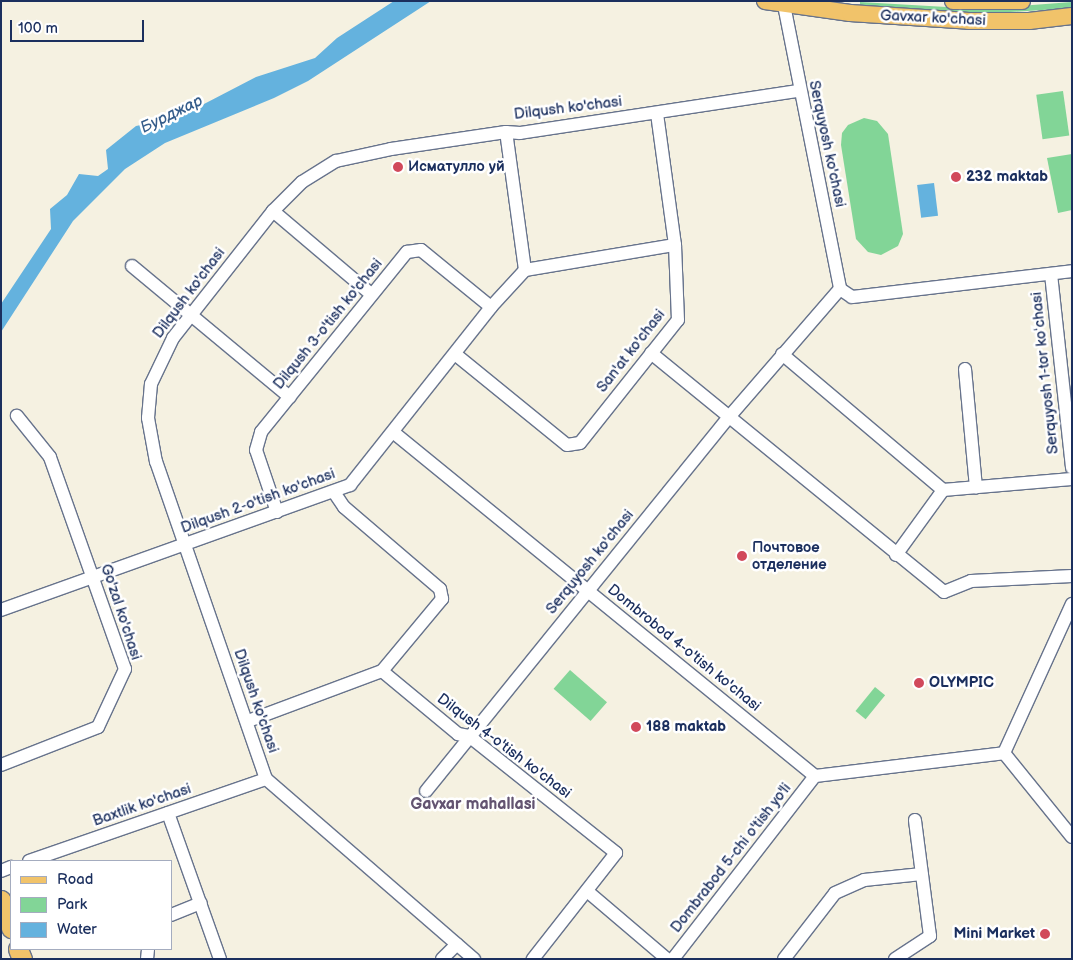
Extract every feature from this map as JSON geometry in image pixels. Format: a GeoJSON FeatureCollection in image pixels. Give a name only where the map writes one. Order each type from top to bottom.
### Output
{"type":"FeatureCollection","features":[{"type":"Feature","properties":{"kind":"highway"},"geometry":{"type":"LineString","coordinates":[[1,900],[10,925]]}},
{"type":"Feature","properties":{"kind":"main road","name":"Gavxar ko'chasi"},"geometry":{"type":"LineString","coordinates":[[765,1],[784,5],[850,7],[999,22],[1072,16]]}},
{"type":"Feature","properties":{"kind":"main road","name":"Gavxar ko'chasi"},"geometry":{"type":"LineString","coordinates":[[953,1],[1022,1]]}},
{"type":"Feature","properties":{"kind":"street","name":"Serquyosh ko'chasi"},"geometry":{"type":"LineString","coordinates":[[426,792],[469,736],[729,417],[840,289],[799,91],[784,5]]}},
{"type":"Feature","properties":{"kind":"street","name":"Dilqush ko'chasi"},"geometry":{"type":"LineString","coordinates":[[266,779],[248,721],[183,546],[152,447],[148,403],[151,384],[165,350],[191,313],[274,211],[302,182],[346,157],[506,132],[520,133],[799,91]]}},
{"type":"Feature","properties":{"kind":"street","name":"San'at ko'chasi"},"geometry":{"type":"LineString","coordinates":[[455,354],[568,445],[573,446],[580,443],[678,320],[675,245],[657,113]]}},
{"type":"Feature","properties":{"kind":"street"},"geometry":{"type":"LineString","coordinates":[[506,132],[525,270],[675,245]]}},
{"type":"Feature","properties":{"kind":"street"},"geometry":{"type":"LineString","coordinates":[[274,211],[372,294]]}},
{"type":"Feature","properties":{"kind":"street","name":"Dilqush 3-o'tish ko'chasi"},"geometry":{"type":"LineString","coordinates":[[277,512],[256,450],[261,432],[372,294],[412,249],[421,250],[492,307]]}},
{"type":"Feature","properties":{"kind":"street"},"geometry":{"type":"LineString","coordinates":[[132,266],[290,396]]}},
{"type":"Feature","properties":{"kind":"street","name":"Dilqush 2-o'tish ko'chasi"},"geometry":{"type":"LineString","coordinates":[[1,610],[94,579],[334,492],[350,484],[492,307],[525,270]]}},
{"type":"Feature","properties":{"kind":"street"},"geometry":{"type":"LineString","coordinates":[[840,289],[852,297],[1072,271]]}},
{"type":"Feature","properties":{"kind":"street","name":"Serquyosh 1-tor koʻchasi"},"geometry":{"type":"LineString","coordinates":[[1051,274],[1070,433],[1072,468]]}},
{"type":"Feature","properties":{"kind":"street"},"geometry":{"type":"LineString","coordinates":[[651,353],[896,555],[944,592],[971,581],[1072,576]]}},
{"type":"Feature","properties":{"kind":"street"},"geometry":{"type":"LineString","coordinates":[[782,354],[944,490],[1072,479]]}},
{"type":"Feature","properties":{"kind":"street"},"geometry":{"type":"LineString","coordinates":[[965,369],[976,487]]}},
{"type":"Feature","properties":{"kind":"street","name":"Go'zal ko'chasi"},"geometry":{"type":"LineString","coordinates":[[1,765],[98,727],[113,699],[124,669],[50,457],[18,416]]}},
{"type":"Feature","properties":{"kind":"street","name":"Dombrobod 4-o'tish ko'chasi"},"geometry":{"type":"LineString","coordinates":[[393,432],[815,776]]}},
{"type":"Feature","properties":{"kind":"street"},"geometry":{"type":"LineString","coordinates":[[896,555],[944,490]]}},
{"type":"Feature","properties":{"kind":"street"},"geometry":{"type":"LineString","coordinates":[[248,721],[382,671],[443,594],[440,589],[344,507],[334,492]]}},
{"type":"Feature","properties":{"kind":"street"},"geometry":{"type":"LineString","coordinates":[[1004,753],[1072,604]]}},
{"type":"Feature","properties":{"kind":"street","name":"Dilqush 4-o'tish ko'chasi"},"geometry":{"type":"LineString","coordinates":[[382,671],[458,734],[469,736],[616,853],[533,959]]}},
{"type":"Feature","properties":{"kind":"street"},"geometry":{"type":"LineString","coordinates":[[815,776],[1004,753]]}},
{"type":"Feature","properties":{"kind":"street"},"geometry":{"type":"LineString","coordinates":[[1004,753],[1072,837]]}},
{"type":"Feature","properties":{"kind":"street","name":"Dombrabod 5-chi o'tish yo'li"},"geometry":{"type":"LineString","coordinates":[[673,959],[815,776]]}},
{"type":"Feature","properties":{"kind":"street"},"geometry":{"type":"LineString","coordinates":[[266,779],[474,959]]}},
{"type":"Feature","properties":{"kind":"street","name":"Baxtlik ko'chasi"},"geometry":{"type":"LineString","coordinates":[[32,860],[266,779]]}},
{"type":"Feature","properties":{"kind":"street"},"geometry":{"type":"LineString","coordinates":[[168,813],[220,959]]}},
{"type":"Feature","properties":{"kind":"street"},"geometry":{"type":"LineString","coordinates":[[895,959],[930,936],[915,820]]}},
{"type":"Feature","properties":{"kind":"street"},"geometry":{"type":"LineString","coordinates":[[784,959],[834,893],[864,880],[922,874]]}},
{"type":"Feature","properties":{"kind":"street"},"geometry":{"type":"LineString","coordinates":[[587,891],[667,959]]}},
{"type":"Feature","properties":{"kind":"street"},"geometry":{"type":"LineString","coordinates":[[172,915],[201,903]]}},
{"type":"Feature","properties":{"kind":"street"},"geometry":{"type":"LineString","coordinates":[[442,959],[457,944]]}},
{"type":"Feature","properties":{"kind":"green space"},"geometry":{"type":"Polygon","coordinates":[[[860,2],[981,9],[1072,2],[1072,8],[981,14],[860,7],[860,2]]]}},
{"type":"Feature","properties":{"kind":"green space"},"geometry":{"type":"Polygon","coordinates":[[[1063,91],[1069,136],[1043,139],[1036,95],[1063,91]]]}},
{"type":"Feature","properties":{"kind":"green space"},"geometry":{"type":"Polygon","coordinates":[[[864,118],[877,121],[888,134],[903,234],[898,246],[881,255],[868,252],[856,239],[841,145],[842,133],[848,125],[864,118]]]}},
{"type":"Feature","properties":{"kind":"green space"},"geometry":{"type":"Polygon","coordinates":[[[1072,154],[1072,210],[1058,213],[1047,158],[1072,154]]]}},
{"type":"Feature","properties":{"kind":"green space"},"geometry":{"type":"Polygon","coordinates":[[[570,670],[607,702],[591,721],[554,689],[570,670]]]}},
{"type":"Feature","properties":{"kind":"green space"},"geometry":{"type":"Polygon","coordinates":[[[875,687],[885,695],[866,719],[855,711],[875,687]]]}},
{"type":"Feature","properties":{"kind":"water","name":"Бурджар"},"geometry":{"type":"Polygon","coordinates":[[[394,1],[431,1],[308,81],[274,98],[165,143],[125,169],[73,221],[1,332],[1,304],[51,229],[50,209],[67,195],[79,174],[98,176],[108,169],[106,150],[136,126],[179,117],[256,77],[315,58],[337,38],[394,1]]]}},
{"type":"Feature","properties":{"kind":"water"},"geometry":{"type":"Polygon","coordinates":[[[934,183],[938,216],[921,218],[917,185],[934,183]]]}},
{"type":"Feature","properties":{"kind":"place","name":"Исматулло уй"},"geometry":{"type":"Point","coordinates":[398,167]}},
{"type":"Feature","properties":{"kind":"place","name":"232 maktab"},"geometry":{"type":"Point","coordinates":[956,177]}},
{"type":"Feature","properties":{"kind":"place","name":"Почтовое отделение"},"geometry":{"type":"Point","coordinates":[742,556]}},
{"type":"Feature","properties":{"kind":"place","name":"OLYMPIC"},"geometry":{"type":"Point","coordinates":[919,683]}},
{"type":"Feature","properties":{"kind":"place","name":"188 maktab"},"geometry":{"type":"Point","coordinates":[636,727]}},
{"type":"Feature","properties":{"kind":"place","name":"Mini Market"},"geometry":{"type":"Point","coordinates":[1045,934]}},
{"type":"Feature","properties":{"kind":"district","name":"Gavxar mahallasi"},"geometry":{"type":"Point","coordinates":[473,805]}}]}
